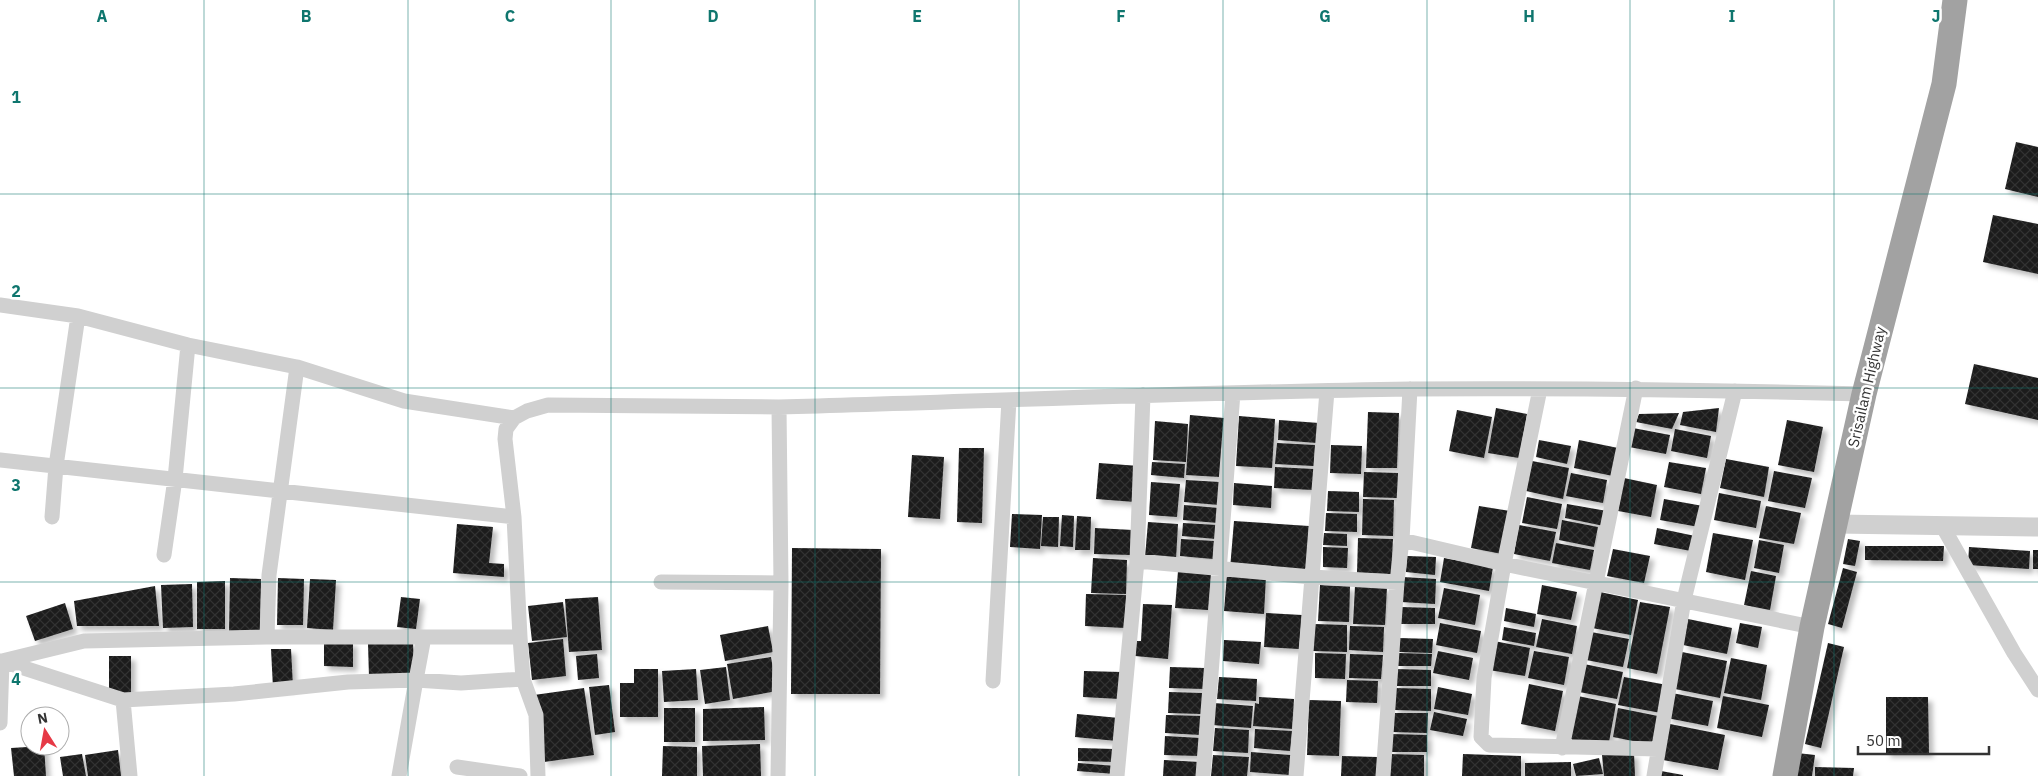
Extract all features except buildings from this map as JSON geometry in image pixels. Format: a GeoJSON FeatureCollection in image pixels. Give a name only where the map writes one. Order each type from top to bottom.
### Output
{"type":"FeatureCollection","features":[{"type":"Feature","properties":{"kind":"highway","name":"Srisailam Highway"},"geometry":{"type":"LineString","coordinates":[[1785,776],[1812,626],[1864,394],[1944,84],[1955,0]]}},
{"type":"Feature","properties":{"kind":"street"},"geometry":{"type":"LineString","coordinates":[[0,306],[78,316],[188,345],[297,367],[404,401],[514,418]]}},
{"type":"Feature","properties":{"kind":"street"},"geometry":{"type":"LineString","coordinates":[[52,517],[56,466],[78,316]]}},
{"type":"Feature","properties":{"kind":"street"},"geometry":{"type":"LineString","coordinates":[[164,555],[175,479],[188,345]]}},
{"type":"Feature","properties":{"kind":"street"},"geometry":{"type":"LineString","coordinates":[[267,637],[269,575],[297,367]]}},
{"type":"Feature","properties":{"kind":"street"},"geometry":{"type":"LineString","coordinates":[[538,776],[536,715],[523,679],[514,517],[505,440],[506,429],[514,418],[527,411],[548,405],[779,408],[1410,389],[1636,388],[1864,394]]}},
{"type":"Feature","properties":{"kind":"street"},"geometry":{"type":"LineString","coordinates":[[1562,748],[1636,388]]}},
{"type":"Feature","properties":{"kind":"street"},"geometry":{"type":"LineString","coordinates":[[1383,776],[1397,582],[1402,540],[1410,389]]}},
{"type":"Feature","properties":{"kind":"street"},"geometry":{"type":"LineString","coordinates":[[1540,389],[1504,564],[1484,678],[1481,737],[1489,745],[1658,749]]}},
{"type":"Feature","properties":{"kind":"street"},"geometry":{"type":"LineString","coordinates":[[1654,776],[1684,600],[1735,391]]}},
{"type":"Feature","properties":{"kind":"street"},"geometry":{"type":"LineString","coordinates":[[1296,776],[1327,392]]}},
{"type":"Feature","properties":{"kind":"street"},"geometry":{"type":"LineString","coordinates":[[1203,776],[1233,393]]}},
{"type":"Feature","properties":{"kind":"street"},"geometry":{"type":"LineString","coordinates":[[1117,776],[1137,561],[1143,396]]}},
{"type":"Feature","properties":{"kind":"street"},"geometry":{"type":"LineString","coordinates":[[993,682],[1009,400]]}},
{"type":"Feature","properties":{"kind":"street"},"geometry":{"type":"LineString","coordinates":[[778,776],[781,583],[779,408]]}},
{"type":"Feature","properties":{"kind":"street"},"geometry":{"type":"LineString","coordinates":[[0,460],[514,517]]}},
{"type":"Feature","properties":{"kind":"street"},"geometry":{"type":"LineString","coordinates":[[1836,524],[2038,527]]}},
{"type":"Feature","properties":{"kind":"street"},"geometry":{"type":"LineString","coordinates":[[1943,527],[2014,653],[2038,690]]}},
{"type":"Feature","properties":{"kind":"street"},"geometry":{"type":"LineString","coordinates":[[1402,540],[1504,564],[1812,626]]}},
{"type":"Feature","properties":{"kind":"street"},"geometry":{"type":"LineString","coordinates":[[1137,561],[1312,577],[1397,582]]}},
{"type":"Feature","properties":{"kind":"street"},"geometry":{"type":"LineString","coordinates":[[661,582],[781,583]]}},
{"type":"Feature","properties":{"kind":"street"},"geometry":{"type":"LineString","coordinates":[[1,661],[84,642],[267,637],[520,637]]}},
{"type":"Feature","properties":{"kind":"street"},"geometry":{"type":"LineString","coordinates":[[399,776],[424,637]]}},
{"type":"Feature","properties":{"kind":"street"},"geometry":{"type":"LineString","coordinates":[[1,661],[123,700],[234,694],[348,682],[416,680],[460,683],[523,679]]}},
{"type":"Feature","properties":{"kind":"street"},"geometry":{"type":"LineString","coordinates":[[0,715],[1,661]]}},
{"type":"Feature","properties":{"kind":"street"},"geometry":{"type":"LineString","coordinates":[[123,700],[130,776]]}},
{"type":"Feature","properties":{"kind":"street"},"geometry":{"type":"LineString","coordinates":[[457,767],[520,776]]}}]}
